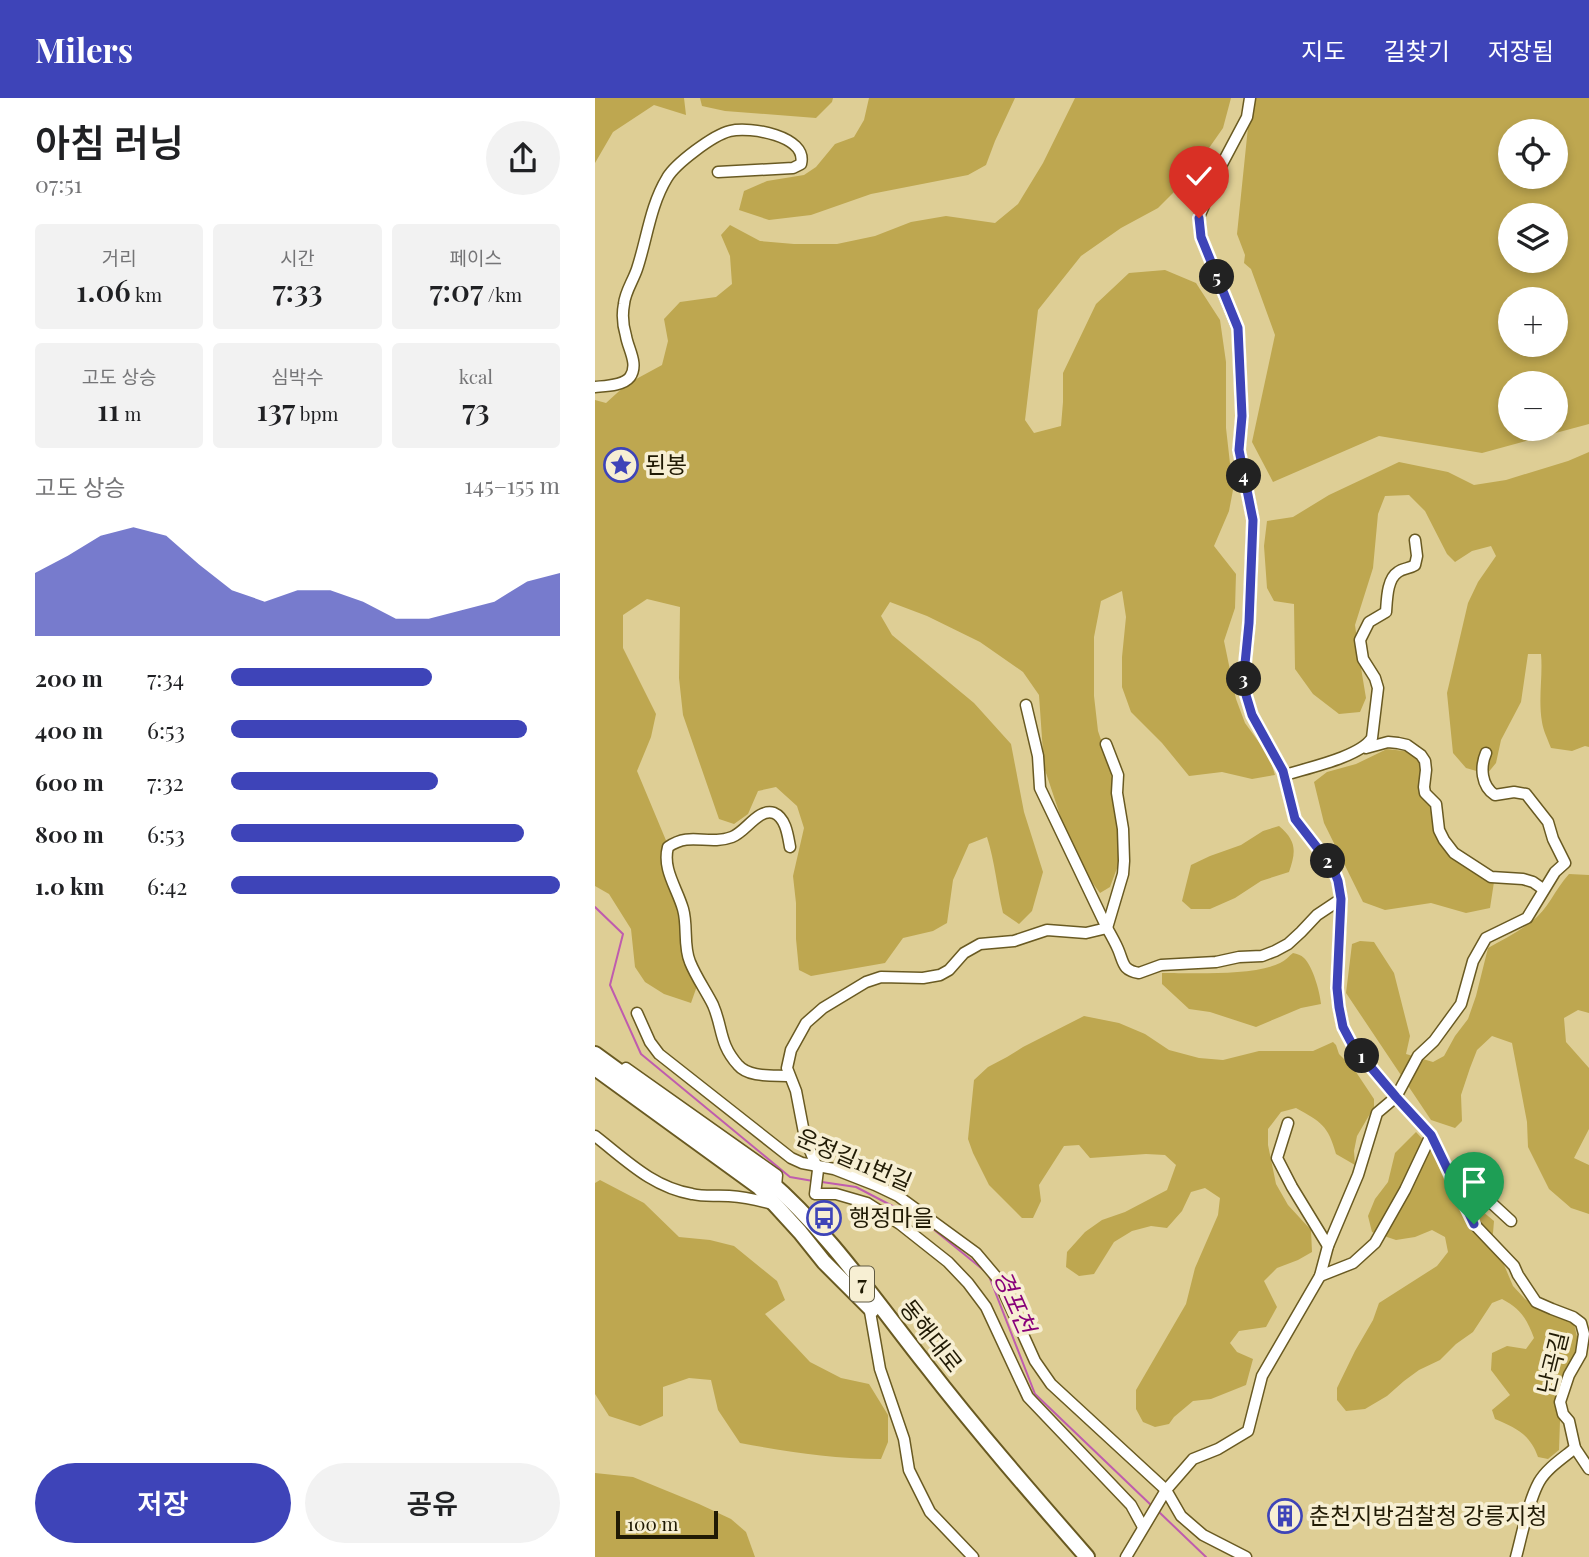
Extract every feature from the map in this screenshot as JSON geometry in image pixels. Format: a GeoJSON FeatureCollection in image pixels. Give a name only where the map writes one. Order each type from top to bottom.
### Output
{"type":"FeatureCollection","features":[{"type":"Feature","properties":{"kind":"highway","name":"동해대로"},"geometry":{"type":"LineString","coordinates":[[595,1054],[790,1198],[815,1225],[972,1424],[1087,1557]]}},
{"type":"Feature","properties":{"kind":"highway","name":"동해대로"},"geometry":{"type":"LineString","coordinates":[[595,1068],[759,1187],[824,1262],[869,1306],[989,1458],[1076,1557]]}},
{"type":"Feature","properties":{"kind":"street","name":"난곡길"},"geometry":{"type":"LineString","coordinates":[[1250,98],[1247,117],[1221,166],[1199,218],[1201,237],[1238,328],[1242,416],[1239,450],[1253,520],[1244,674],[1246,695],[1252,715],[1285,775],[1295,819],[1333,868],[1338,881],[1341,899],[1337,988],[1343,1027],[1353,1046],[1431,1135],[1474,1224],[1514,1266],[1536,1301],[1581,1323],[1584,1334],[1581,1354],[1569,1375],[1560,1402],[1563,1414],[1569,1421],[1575,1448],[1589,1469]]}},
{"type":"Feature","properties":{"kind":"street"},"geometry":{"type":"LineString","coordinates":[[595,387],[626,381],[631,376],[633,358],[623,318],[624,302],[637,270],[651,213],[667,177],[676,167],[711,139],[737,129],[749,129],[780,137],[793,144],[803,156],[801,164],[793,169],[717,172]]}},
{"type":"Feature","properties":{"kind":"street"},"geometry":{"type":"LineString","coordinates":[[1362,749],[1372,738],[1378,688],[1375,677],[1363,659],[1360,640],[1369,622],[1385,612],[1390,583],[1394,576],[1400,570],[1415,565],[1415,540]]}},
{"type":"Feature","properties":{"kind":"street"},"geometry":{"type":"LineString","coordinates":[[1025,705],[1038,756],[1040,788],[1119,950],[1123,965],[1133,972],[1139,973],[1161,965],[1262,956],[1288,944],[1317,915],[1341,899]]}},
{"type":"Feature","properties":{"kind":"street"},"geometry":{"type":"LineString","coordinates":[[1285,775],[1388,742],[1407,745],[1425,761],[1425,793],[1436,804],[1439,830],[1454,853],[1491,877],[1523,879],[1533,882],[1543,890]]}},
{"type":"Feature","properties":{"kind":"street"},"geometry":{"type":"LineString","coordinates":[[1106,744],[1118,775],[1117,793],[1123,829],[1124,860],[1123,874],[1107,928]]}},
{"type":"Feature","properties":{"kind":"street"},"geometry":{"type":"LineString","coordinates":[[1126,1557],[1163,1494],[1193,1458],[1218,1449],[1248,1431],[1262,1376],[1320,1276],[1328,1246],[1358,1175],[1377,1113],[1396,1097],[1418,1056],[1434,1041],[1461,1004],[1473,961],[1486,938],[1527,918],[1555,872],[1565,863],[1548,822],[1526,794],[1491,794],[1483,776],[1482,767],[1486,752]]}},
{"type":"Feature","properties":{"kind":"street"},"geometry":{"type":"LineString","coordinates":[[789,1076],[758,1074],[744,1070],[724,1044],[717,1016],[705,988],[690,964],[683,908],[668,871],[666,855],[668,847],[685,838],[708,841],[736,836],[758,817],[769,813],[776,814],[782,820],[788,831],[790,847]]}},
{"type":"Feature","properties":{"kind":"street"},"geometry":{"type":"LineString","coordinates":[[1107,928],[1086,933],[1047,930],[1014,941],[980,944],[964,953],[949,970],[940,975],[923,978],[881,977],[866,982],[806,1023],[787,1060],[787,1068],[795,1084],[805,1138],[817,1168],[817,1194],[836,1194],[867,1203],[938,1253],[957,1271],[986,1307],[1028,1396],[1146,1523]]}},
{"type":"Feature","properties":{"kind":"street","name":"운정길11번길"},"geometry":{"type":"LineString","coordinates":[[637,1013],[650,1042],[659,1054],[791,1158],[817,1168],[834,1169],[898,1196],[976,1253],[997,1279],[1035,1361],[1051,1384],[1163,1494],[1181,1516],[1203,1535],[1246,1557]]}},
{"type":"Feature","properties":{"kind":"street"},"geometry":{"type":"LineString","coordinates":[[595,1045],[776,1175],[776,1186]]}},
{"type":"Feature","properties":{"kind":"street"},"geometry":{"type":"LineString","coordinates":[[1288,1123],[1277,1158],[1328,1246]]}},
{"type":"Feature","properties":{"kind":"street"},"geometry":{"type":"LineString","coordinates":[[1320,1276],[1353,1263],[1375,1243],[1405,1190],[1431,1135]]}},
{"type":"Feature","properties":{"kind":"street"},"geometry":{"type":"LineString","coordinates":[[595,1136],[651,1180],[669,1188],[692,1194],[730,1196],[774,1204]]}},
{"type":"Feature","properties":{"kind":"street"},"geometry":{"type":"LineString","coordinates":[[1473,1184],[1478,1199]]}},
{"type":"Feature","properties":{"kind":"street"},"geometry":{"type":"LineString","coordinates":[[1465,1205],[1486,1198],[1511,1221]]}},
{"type":"Feature","properties":{"kind":"street"},"geometry":{"type":"LineString","coordinates":[[869,1306],[880,1369],[904,1439],[909,1470],[930,1512],[967,1555]]}},
{"type":"Feature","properties":{"kind":"street"},"geometry":{"type":"LineString","coordinates":[[1516,1557],[1534,1493],[1540,1481],[1575,1448]]}},
{"type":"Feature","properties":{"kind":"shaded area"},"geometry":{"type":"Polygon","coordinates":[[[595,98],[684,98],[686,115],[654,105],[613,132],[595,163],[595,98]]]}},
{"type":"Feature","properties":{"kind":"shaded area"},"geometry":{"type":"Polygon","coordinates":[[[700,98],[833,98],[816,118],[725,111],[702,106],[700,98]]]}},
{"type":"Feature","properties":{"kind":"shaded area"},"geometry":{"type":"Polygon","coordinates":[[[869,98],[1015,98],[986,165],[968,175],[871,194],[811,215],[769,220],[739,210],[744,191],[767,181],[804,175],[816,167],[835,144],[854,137],[864,120],[869,98]]]}},
{"type":"Feature","properties":{"kind":"shaded area"},"geometry":{"type":"Polygon","coordinates":[[[1075,98],[1231,98],[1223,128],[1188,178],[1158,208],[1121,228],[1081,256],[1038,310],[1025,420],[1034,433],[1061,426],[1063,373],[1096,304],[1129,273],[1165,270],[1196,283],[1220,320],[1226,362],[1226,428],[1233,490],[1229,511],[1214,546],[1236,574],[1235,608],[1224,641],[1236,699],[1245,723],[1269,756],[1275,775],[1252,779],[1222,772],[1189,776],[1162,743],[1131,712],[1122,687],[1126,617],[1122,591],[1101,601],[1094,637],[1094,696],[1098,731],[1109,763],[1122,833],[1120,860],[1110,887],[1100,893],[1079,865],[1065,830],[1044,767],[1039,695],[1023,672],[980,642],[927,616],[890,602],[881,616],[892,635],[974,703],[1011,744],[1024,812],[1043,872],[1032,911],[1019,924],[1003,913],[987,837],[969,844],[953,880],[947,923],[933,931],[903,938],[885,963],[811,976],[799,970],[796,939],[793,876],[804,828],[797,806],[776,787],[758,791],[748,814],[734,824],[719,819],[683,715],[679,678],[680,607],[647,599],[623,615],[623,648],[656,714],[651,737],[637,771],[670,850],[674,889],[697,986],[691,1003],[664,994],[645,982],[635,967],[631,929],[609,894],[595,886],[595,400],[606,403],[627,384],[662,365],[668,341],[664,319],[680,302],[716,297],[732,284],[730,256],[721,235],[730,225],[760,241],[837,244],[875,236],[911,222],[946,216],[995,223],[1018,204],[1043,163],[1075,98]]]}},
{"type":"Feature","properties":{"kind":"shaded area"},"geometry":{"type":"Polygon","coordinates":[[[1251,98],[1589,98],[1589,424],[1568,430],[1568,371],[1498,371],[1498,441],[1526,441],[1482,453],[1379,436],[1273,482],[1252,442],[1275,335],[1251,269],[1244,263],[1245,255],[1237,234],[1251,98]]]}},
{"type":"Feature","properties":{"kind":"shaded area"},"geometry":{"type":"Polygon","coordinates":[[[1589,452],[1589,747],[1572,751],[1551,748],[1543,728],[1541,713],[1541,654],[1528,654],[1521,702],[1501,740],[1496,763],[1487,774],[1466,768],[1453,753],[1447,693],[1468,603],[1478,582],[1496,556],[1491,546],[1472,551],[1455,562],[1447,554],[1425,511],[1409,495],[1385,496],[1378,514],[1373,568],[1355,625],[1366,698],[1360,712],[1339,714],[1313,694],[1295,669],[1294,604],[1274,601],[1267,588],[1264,546],[1267,521],[1293,517],[1329,495],[1399,462],[1448,472],[1474,485],[1506,480],[1589,452]]]}},
{"type":"Feature","properties":{"kind":"shaded area"},"geometry":{"type":"Polygon","coordinates":[[[1387,749],[1420,753],[1427,797],[1437,833],[1494,882],[1490,908],[1466,913],[1431,903],[1385,910],[1363,902],[1324,823],[1314,782],[1327,772],[1356,764],[1387,749]]]}},
{"type":"Feature","properties":{"kind":"shaded area"},"geometry":{"type":"Polygon","coordinates":[[[1279,826],[1292,842],[1293,858],[1289,872],[1261,881],[1235,898],[1210,909],[1191,909],[1182,901],[1191,865],[1279,826]]]}},
{"type":"Feature","properties":{"kind":"shaded area"},"geometry":{"type":"Polygon","coordinates":[[[1569,874],[1589,875],[1589,1013],[1578,1010],[1564,1018],[1566,1042],[1589,1068],[1589,1129],[1574,1158],[1589,1165],[1589,1214],[1571,1208],[1549,1189],[1528,1147],[1527,1122],[1512,1043],[1492,1036],[1477,1050],[1461,1095],[1462,1121],[1455,1128],[1431,1120],[1346,993],[1352,944],[1360,941],[1374,942],[1394,973],[1410,1036],[1406,1054],[1433,1062],[1444,1056],[1468,1019],[1488,948],[1537,917],[1569,874]]]}},
{"type":"Feature","properties":{"kind":"shaded area"},"geometry":{"type":"Polygon","coordinates":[[[1293,953],[1303,957],[1310,967],[1321,1004],[1301,1008],[1256,1027],[1210,1012],[1189,1009],[1162,984],[1162,973],[1255,970],[1280,963],[1293,953]]]}},
{"type":"Feature","properties":{"kind":"shaded area"},"geometry":{"type":"Polygon","coordinates":[[[1084,1016],[1119,1023],[1145,1034],[1169,1050],[1199,1058],[1223,1060],[1259,1051],[1313,1051],[1333,1042],[1339,1054],[1354,1069],[1374,1099],[1374,1107],[1357,1136],[1355,1165],[1336,1154],[1322,1125],[1296,1108],[1281,1112],[1268,1129],[1268,1145],[1276,1184],[1288,1205],[1311,1230],[1312,1252],[1277,1268],[1264,1281],[1277,1307],[1266,1327],[1239,1331],[1230,1343],[1237,1352],[1253,1359],[1246,1385],[1211,1399],[1193,1401],[1169,1424],[1155,1427],[1143,1422],[1136,1409],[1136,1390],[1186,1304],[1195,1268],[1218,1215],[1220,1198],[1205,1188],[1191,1192],[1182,1211],[1167,1228],[1151,1226],[1132,1231],[1114,1242],[1094,1274],[1079,1276],[1066,1267],[1067,1252],[1085,1232],[1102,1220],[1125,1212],[1167,1190],[1176,1165],[1165,1155],[1090,1158],[1079,1145],[1064,1146],[1039,1185],[1041,1201],[1033,1218],[1022,1218],[989,1185],[968,1139],[974,1080],[988,1067],[1084,1016]]]}},
{"type":"Feature","properties":{"kind":"shaded area"},"geometry":{"type":"Polygon","coordinates":[[[1416,1132],[1431,1148],[1456,1204],[1482,1211],[1494,1221],[1489,1246],[1502,1260],[1513,1286],[1525,1299],[1539,1308],[1574,1324],[1581,1353],[1565,1390],[1559,1450],[1548,1459],[1538,1457],[1526,1437],[1495,1419],[1492,1410],[1510,1395],[1491,1370],[1492,1353],[1507,1346],[1526,1349],[1534,1338],[1523,1315],[1502,1299],[1492,1303],[1473,1332],[1440,1360],[1419,1370],[1387,1396],[1365,1409],[1346,1411],[1337,1400],[1337,1388],[1373,1320],[1379,1303],[1437,1266],[1448,1252],[1445,1237],[1432,1230],[1415,1237],[1396,1240],[1372,1232],[1368,1216],[1375,1199],[1388,1182],[1395,1153],[1416,1132]]]}},
{"type":"Feature","properties":{"kind":"shaded area"},"geometry":{"type":"Polygon","coordinates":[[[600,1180],[644,1203],[679,1237],[734,1246],[777,1281],[785,1300],[765,1314],[810,1362],[841,1378],[869,1384],[888,1415],[888,1442],[881,1459],[845,1458],[740,1443],[718,1410],[711,1380],[689,1378],[663,1387],[663,1416],[640,1426],[609,1416],[595,1394],[595,1183],[600,1180]]]}},
{"type":"Feature","properties":{"kind":"shaded area"},"geometry":{"type":"Polygon","coordinates":[[[595,1473],[633,1477],[731,1519],[746,1532],[755,1557],[595,1557],[595,1473]]]}},
{"type":"Feature","properties":{"kind":"waterway","name":"경포천"},"geometry":{"type":"LineString","coordinates":[[595,907],[623,934],[610,985],[641,1054],[790,1177],[813,1181]]}},
{"type":"Feature","properties":{"kind":"waterway","name":"경포천"},"geometry":{"type":"LineString","coordinates":[[822,1182],[856,1187],[927,1224],[986,1272]]}},
{"type":"Feature","properties":{"kind":"waterway","name":"경포천"},"geometry":{"type":"LineString","coordinates":[[989,1276],[1035,1394],[1152,1506]]}},
{"type":"Feature","properties":{"kind":"waterway","name":"경포천"},"geometry":{"type":"LineString","coordinates":[[1159,1512],[1206,1557]]}},
{"type":"Feature","properties":{"kind":"place","name":"된봉"},"geometry":{"type":"Point","coordinates":[621,465]}},
{"type":"Feature","properties":{"kind":"place","name":"행정마을"},"geometry":{"type":"Point","coordinates":[824,1218]}},
{"type":"Feature","properties":{"kind":"place","name":"춘천지방검찰청 강릉지청"},"geometry":{"type":"Point","coordinates":[1285,1516]}},
{"type":"Feature","properties":{"kind":"route"},"geometry":{"type":"LineString","coordinates":[[1199,218],[1201,237],[1238,328],[1242,416],[1239,450],[1253,520],[1244,674],[1246,695],[1252,715],[1283,771],[1295,819],[1333,868],[1338,881],[1341,899],[1337,988],[1343,1027],[1353,1046],[1431,1135],[1474,1224]]}}]}
